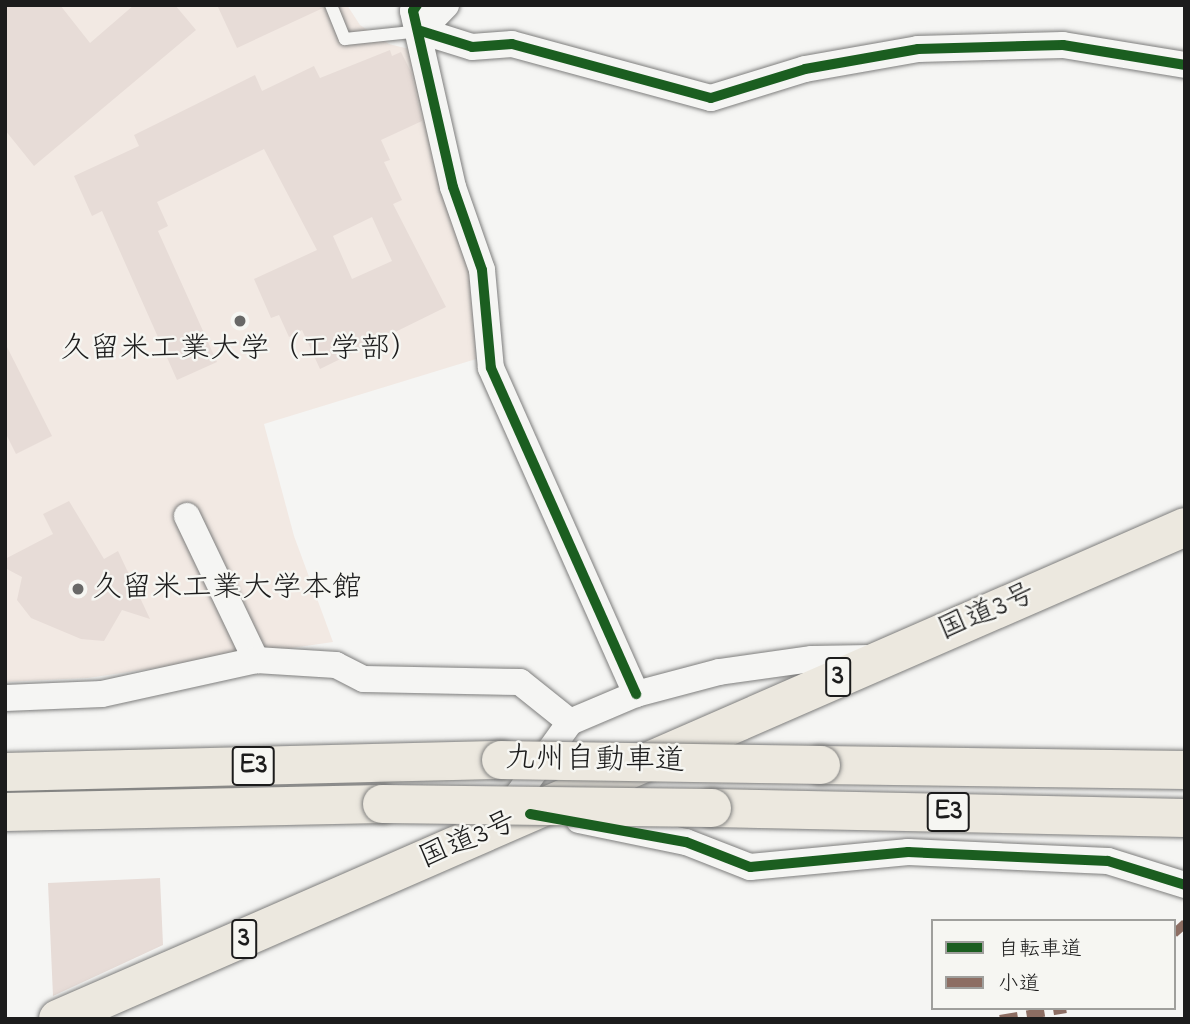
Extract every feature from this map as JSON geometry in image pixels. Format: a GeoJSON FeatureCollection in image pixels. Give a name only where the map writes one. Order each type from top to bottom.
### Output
{"type":"FeatureCollection","features":[{"type":"Feature","properties":{"kind":"highway","name":"国道3号"},"geometry":{"type":"LineString","coordinates":[[58,1019],[1185,527]]}},
{"type":"Feature","properties":{"kind":"highway","name":"九州自動車道"},"geometry":{"type":"LineString","coordinates":[[5,772],[501,760],[1185,770]]}},
{"type":"Feature","properties":{"kind":"highway","name":"九州自動車道"},"geometry":{"type":"LineString","coordinates":[[5,812],[383,804],[1185,818]]}},
{"type":"Feature","properties":{"kind":"street"},"geometry":{"type":"LineString","coordinates":[[415,13],[446,5]]}},
{"type":"Feature","properties":{"kind":"street"},"geometry":{"type":"LineString","coordinates":[[415,13],[472,47],[512,44],[711,98],[805,69],[918,49],[1063,45],[1185,65]]}},
{"type":"Feature","properties":{"kind":"street"},"geometry":{"type":"LineString","coordinates":[[415,13],[453,187],[482,271],[491,368],[636,695]]}},
{"type":"Feature","properties":{"kind":"street"},"geometry":{"type":"LineString","coordinates":[[187,516],[256,660]]}},
{"type":"Feature","properties":{"kind":"street"},"geometry":{"type":"LineString","coordinates":[[493,830],[570,722],[636,695],[719,672],[812,659],[880,658]]}},
{"type":"Feature","properties":{"kind":"street"},"geometry":{"type":"LineString","coordinates":[[5,698],[102,694],[256,660],[336,665],[364,679],[520,682],[570,722]]}},
{"type":"Feature","properties":{"kind":"street"},"geometry":{"type":"LineString","coordinates":[[530,814],[686,842],[750,867],[921,852],[1108,861],[1185,885]]}},
{"type":"Feature","properties":{"kind":"lane"},"geometry":{"type":"LineString","coordinates":[[331,5],[345,39],[415,13]]}},
{"type":"Feature","properties":{"kind":"shaded area","name":"久留米工業大学（工学部）"},"geometry":{"type":"Polygon","coordinates":[[[5,5],[347,5],[360,25],[389,44],[413,50],[473,284],[476,359],[264,424],[294,536],[333,642],[88,678],[5,682],[5,5]]]}},
{"type":"Feature","properties":{"kind":"building"},"geometry":{"type":"Polygon","coordinates":[[[5,5],[60,5],[90,43],[134,5],[175,5],[196,30],[34,166],[5,130],[5,5]]]}},
{"type":"Feature","properties":{"kind":"building"},"geometry":{"type":"Polygon","coordinates":[[[217,5],[322,5],[323,8],[237,48],[217,5]]]}},
{"type":"Feature","properties":{"kind":"building"},"geometry":{"type":"Polygon","coordinates":[[[390,50],[392,56],[401,52],[411,72],[422,121],[381,140],[390,160],[384,162],[402,200],[393,204],[446,307],[320,369],[302,330],[289,337],[279,315],[271,318],[254,279],[317,250],[264,149],[157,202],[168,226],[158,231],[217,362],[177,380],[102,211],[92,216],[74,176],[139,146],[134,135],[255,75],[262,91],[314,66],[320,78],[390,50]],[[372,217],[333,236],[352,279],[392,261],[372,217]]]}},
{"type":"Feature","properties":{"kind":"building"},"geometry":{"type":"Polygon","coordinates":[[[5,343],[52,436],[16,454],[5,432],[5,343]]]}},
{"type":"Feature","properties":{"kind":"building","name":"久留米工業大学本館"},"geometry":{"type":"Polygon","coordinates":[[[69,501],[104,559],[118,551],[150,619],[122,610],[104,641],[81,639],[31,618],[17,600],[22,577],[5,568],[5,559],[53,534],[43,514],[69,501]]]}},
{"type":"Feature","properties":{"kind":"building"},"geometry":{"type":"Polygon","coordinates":[[[160,878],[163,945],[53,996],[48,883],[160,878]]]}},
{"type":"Feature","properties":{"kind":"marked path"},"geometry":{"type":"LineString","coordinates":[[1176,931],[1185,923]]}},
{"type":"Feature","properties":{"kind":"marked path"},"geometry":{"type":"LineString","coordinates":[[1000,1019],[1054,1010]]}},
{"type":"Feature","properties":{"kind":"cycle path"},"geometry":{"type":"LineString","coordinates":[[417,5],[413,11],[453,187],[482,270],[491,368],[636,694]]}},
{"type":"Feature","properties":{"kind":"cycle path"},"geometry":{"type":"LineString","coordinates":[[421,31],[472,47],[512,44],[711,98],[805,69],[918,49],[1063,45],[1185,65]]}},
{"type":"Feature","properties":{"kind":"cycle path"},"geometry":{"type":"LineString","coordinates":[[530,814],[686,842],[750,867],[908,852],[1108,861],[1185,885]]}},
{"type":"Feature","properties":{"kind":"place","name":"久留米工業大学（工学部）"},"geometry":{"type":"Point","coordinates":[240,321]}},
{"type":"Feature","properties":{"kind":"place","name":"久留米工業大学本館"},"geometry":{"type":"Point","coordinates":[78,589]}}]}
